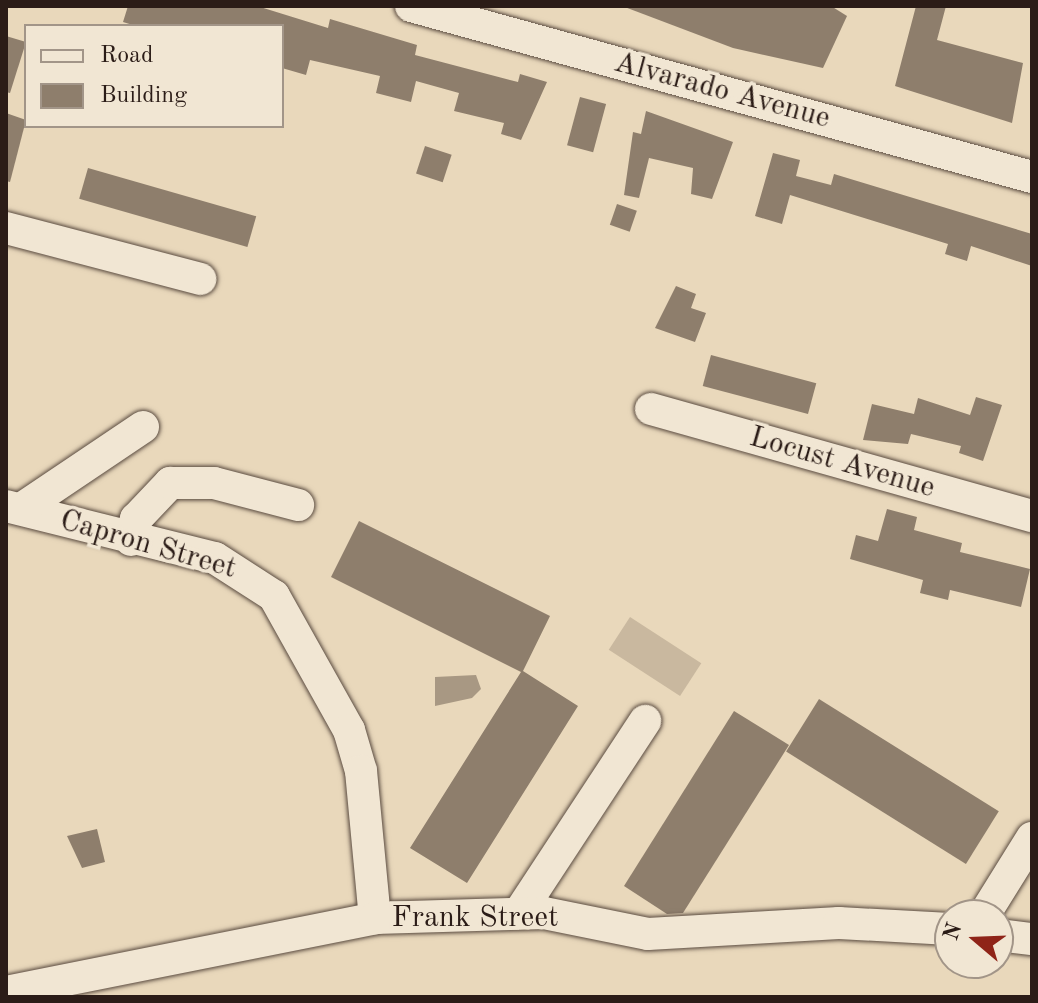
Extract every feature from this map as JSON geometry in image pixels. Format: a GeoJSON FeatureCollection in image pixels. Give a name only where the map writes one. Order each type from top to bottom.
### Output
{"type":"FeatureCollection","features":[{"type":"Feature","properties":{"kind":"street","name":"Alvarado Avenue"},"geometry":{"type":"LineString","coordinates":[[411,6],[507,19],[1032,177]]}},
{"type":"Feature","properties":{"kind":"street"},"geometry":{"type":"LineString","coordinates":[[6,228],[200,279]]}},
{"type":"Feature","properties":{"kind":"street","name":"Locust Avenue"},"geometry":{"type":"LineString","coordinates":[[651,409],[1032,516]]}},
{"type":"Feature","properties":{"kind":"street"},"geometry":{"type":"LineString","coordinates":[[13,508],[143,427]]}},
{"type":"Feature","properties":{"kind":"street"},"geometry":{"type":"LineString","coordinates":[[131,540],[136,519],[170,483],[214,483],[298,505]]}},
{"type":"Feature","properties":{"kind":"street","name":"Capron Street"},"geometry":{"type":"LineString","coordinates":[[13,508],[240,568],[284,612],[349,730],[361,771],[375,918]]}},
{"type":"Feature","properties":{"kind":"street"},"geometry":{"type":"LineString","coordinates":[[519,913],[645,721]]}},
{"type":"Feature","properties":{"kind":"street"},"geometry":{"type":"LineString","coordinates":[[994,899],[1032,838]]}},
{"type":"Feature","properties":{"kind":"street","name":"Frank Street"},"geometry":{"type":"LineString","coordinates":[[6,992],[375,918],[519,913],[648,934],[839,923],[934,928]]}},
{"type":"Feature","properties":{"kind":"shaded area"},"geometry":{"type":"Polygon","coordinates":[[[630,617],[701,663],[680,696],[609,650],[630,617]]]}},
{"type":"Feature","properties":{"kind":"shaded area"},"geometry":{"type":"Polygon","coordinates":[[[476,675],[481,689],[472,698],[435,706],[435,677],[476,675]]]}},
{"type":"Feature","properties":{"kind":"building"},"geometry":{"type":"Polygon","coordinates":[[[128,6],[257,6],[328,28],[330,19],[417,45],[415,55],[518,82],[520,74],[547,82],[521,140],[501,134],[504,123],[454,111],[459,93],[416,81],[411,102],[376,93],[380,76],[310,60],[306,75],[284,69],[284,24],[123,22],[128,6]]]}},
{"type":"Feature","properties":{"kind":"building"},"geometry":{"type":"Polygon","coordinates":[[[622,6],[831,6],[847,16],[823,68],[733,48],[622,6]]]}},
{"type":"Feature","properties":{"kind":"building"},"geometry":{"type":"Polygon","coordinates":[[[916,6],[946,6],[937,40],[1023,63],[1012,123],[895,86],[916,6]]]}},
{"type":"Feature","properties":{"kind":"building"},"geometry":{"type":"Polygon","coordinates":[[[6,36],[24,41],[24,48],[10,93],[6,92],[6,36]]]}},
{"type":"Feature","properties":{"kind":"building"},"geometry":{"type":"Polygon","coordinates":[[[580,97],[606,104],[593,152],[567,145],[580,97]]]}},
{"type":"Feature","properties":{"kind":"building"},"geometry":{"type":"Polygon","coordinates":[[[646,111],[733,142],[712,199],[691,194],[693,168],[649,158],[639,198],[624,195],[633,132],[641,134],[646,111]]]}},
{"type":"Feature","properties":{"kind":"building"},"geometry":{"type":"Polygon","coordinates":[[[6,113],[24,119],[24,128],[10,182],[6,181],[6,113]]]}},
{"type":"Feature","properties":{"kind":"building"},"geometry":{"type":"Polygon","coordinates":[[[425,146],[452,155],[443,182],[416,174],[425,146]]]}},
{"type":"Feature","properties":{"kind":"building"},"geometry":{"type":"Polygon","coordinates":[[[773,153],[800,160],[796,176],[831,185],[834,174],[1032,234],[1032,266],[971,246],[967,261],[945,254],[948,244],[790,195],[782,224],[755,216],[773,153]]]}},
{"type":"Feature","properties":{"kind":"building"},"geometry":{"type":"Polygon","coordinates":[[[88,168],[256,216],[247,247],[79,199],[88,168]]]}},
{"type":"Feature","properties":{"kind":"building"},"geometry":{"type":"Polygon","coordinates":[[[617,204],[637,211],[630,232],[610,225],[617,204]]]}},
{"type":"Feature","properties":{"kind":"building"},"geometry":{"type":"Polygon","coordinates":[[[676,286],[696,294],[691,308],[706,313],[695,342],[655,328],[676,286]]]}},
{"type":"Feature","properties":{"kind":"building"},"geometry":{"type":"Polygon","coordinates":[[[711,355],[816,383],[808,414],[703,386],[711,355]]]}},
{"type":"Feature","properties":{"kind":"building"},"geometry":{"type":"Polygon","coordinates":[[[976,397],[1002,405],[983,461],[959,453],[961,446],[911,434],[908,444],[863,440],[872,404],[914,414],[918,398],[970,415],[976,397]]]}},
{"type":"Feature","properties":{"kind":"building"},"geometry":{"type":"Polygon","coordinates":[[[887,509],[917,517],[914,530],[962,543],[960,552],[1030,569],[1021,607],[950,590],[948,600],[920,593],[923,580],[850,559],[856,535],[878,541],[887,509]]]}},
{"type":"Feature","properties":{"kind":"building"},"geometry":{"type":"Polygon","coordinates":[[[359,521],[550,616],[523,671],[578,706],[467,883],[410,848],[521,672],[331,577],[359,521]]]}},
{"type":"Feature","properties":{"kind":"building"},"geometry":{"type":"Polygon","coordinates":[[[819,699],[999,811],[966,864],[786,752],[819,699]]]}},
{"type":"Feature","properties":{"kind":"building"},"geometry":{"type":"Polygon","coordinates":[[[734,711],[789,745],[683,913],[667,914],[624,886],[734,711]]]}},
{"type":"Feature","properties":{"kind":"building"},"geometry":{"type":"Polygon","coordinates":[[[97,829],[105,862],[82,868],[67,836],[97,829]]]}}]}
